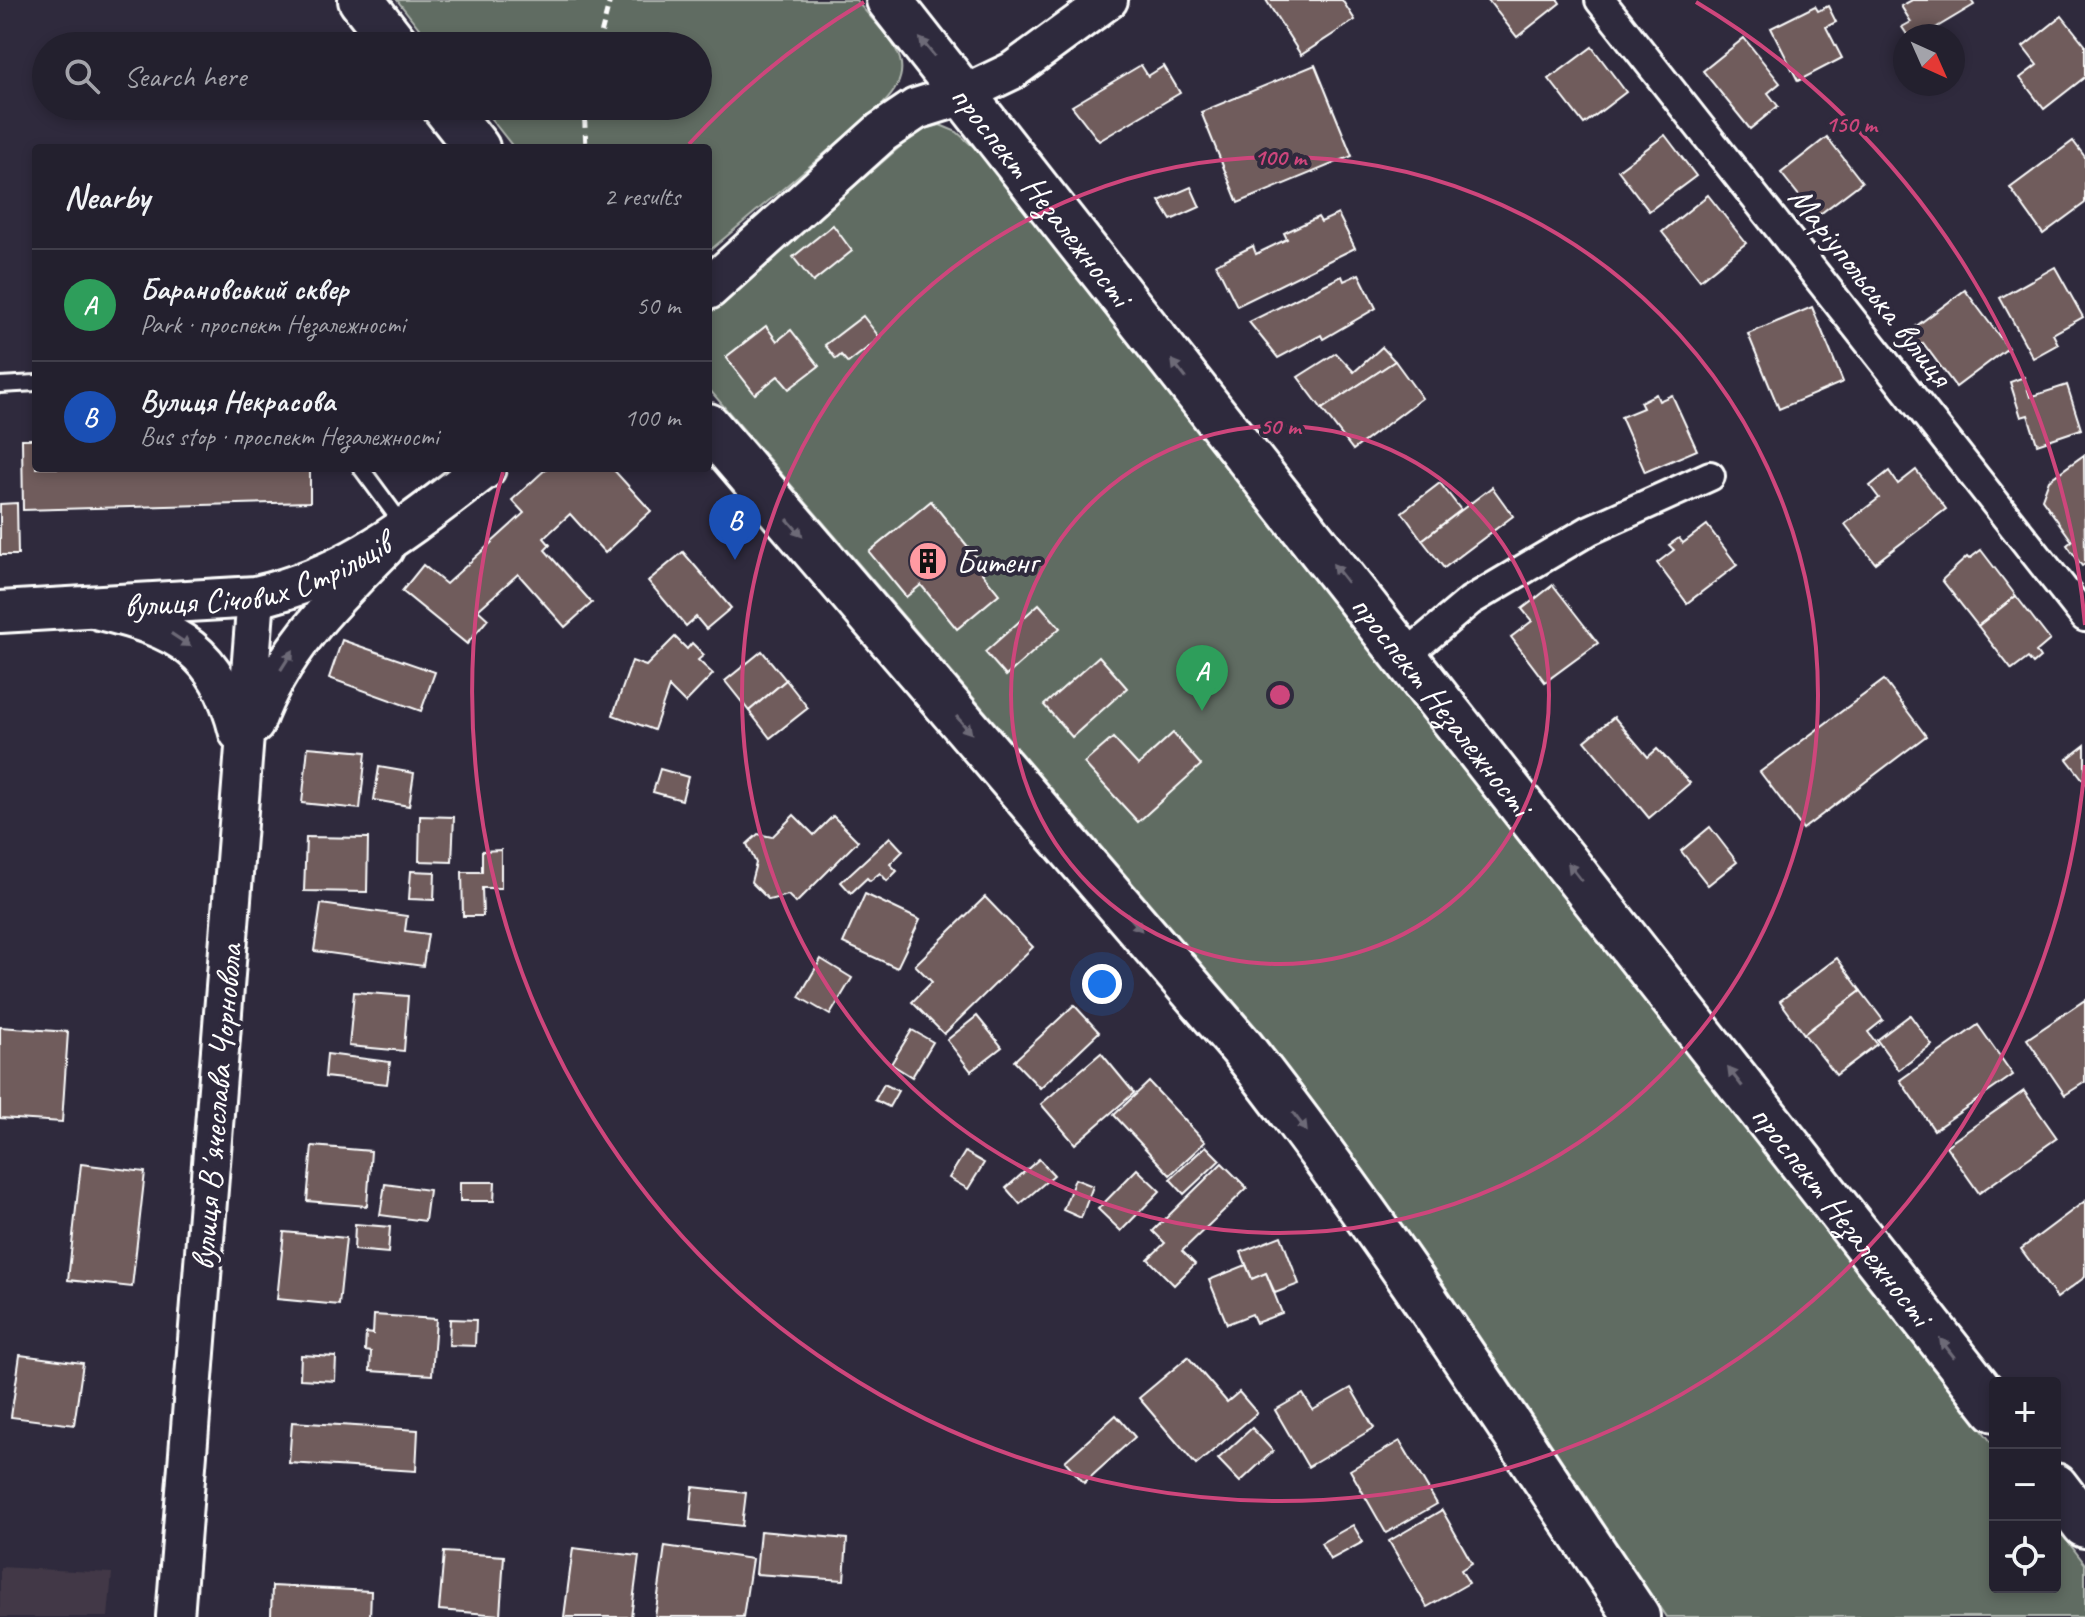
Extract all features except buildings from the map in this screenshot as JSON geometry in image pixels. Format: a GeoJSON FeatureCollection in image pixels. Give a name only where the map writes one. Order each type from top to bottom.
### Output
{"type":"FeatureCollection","features":[{"type":"Feature","properties":{"kind":"main road"},"geometry":{"type":"LineString","coordinates":[[361,0],[386,32]]}},
{"type":"Feature","properties":{"kind":"main road","name":"проспект Незалежності"},"geometry":{"type":"LineString","coordinates":[[889,0],[1989,1401]]}},
{"type":"Feature","properties":{"kind":"main road"},"geometry":{"type":"LineString","coordinates":[[712,285],[882,132],[916,109],[964,94]]}},
{"type":"Feature","properties":{"kind":"main road"},"geometry":{"type":"LineString","coordinates":[[455,120],[474,144]]}},
{"type":"Feature","properties":{"kind":"main road"},"geometry":{"type":"LineString","coordinates":[[712,431],[1242,1048],[1386,1243],[1637,1617]]}},
{"type":"Feature","properties":{"kind":"main road","name":"вулиця Січових Стрільців"},"geometry":{"type":"LineString","coordinates":[[0,612],[256,597],[320,579],[379,548],[480,472]]}},
{"type":"Feature","properties":{"kind":"street"},"geometry":{"type":"LineString","coordinates":[[964,94],[1012,71],[1109,0]]}},
{"type":"Feature","properties":{"kind":"street","name":"Маріупольська вулиця"},"geometry":{"type":"LineString","coordinates":[[1600,0],[2085,617]]}},
{"type":"Feature","properties":{"kind":"street"},"geometry":{"type":"LineString","coordinates":[[1405,656],[1470,601],[1590,530],[1710,476]]}},
{"type":"Feature","properties":{"kind":"street"},"geometry":{"type":"LineString","coordinates":[[243,756],[268,692],[298,641],[406,528]]}},
{"type":"Feature","properties":{"kind":"street","name":"вулиця Вʼячеслава Чорновола"},"geometry":{"type":"LineString","coordinates":[[175,1617],[256,597]]}},
{"type":"Feature","properties":{"kind":"street"},"geometry":{"type":"LineString","coordinates":[[82,607],[156,627],[191,646],[205,659],[226,693],[243,756]]}},
{"type":"Feature","properties":{"kind":"lane"},"geometry":{"type":"LineString","coordinates":[[0,385],[32,383]]}},
{"type":"Feature","properties":{"kind":"lane"},"geometry":{"type":"LineString","coordinates":[[364,472],[406,528]]}},
{"type":"Feature","properties":{"kind":"path"},"geometry":{"type":"LineString","coordinates":[[602,32],[610,0]]}},
{"type":"Feature","properties":{"kind":"path"},"geometry":{"type":"LineString","coordinates":[[585,120],[586,144]]}},
{"type":"Feature","properties":{"kind":"shaded area"},"geometry":{"type":"Polygon","coordinates":[[[397,0],[856,0],[896,50],[901,62],[901,75],[883,104],[712,249],[712,144],[511,144],[492,120],[712,120],[712,32],[422,32],[397,0]]]}},
{"type":"Feature","properties":{"kind":"shaded area"},"geometry":{"type":"Polygon","coordinates":[[[940,125],[957,132],[977,150],[1715,1085],[1989,1439],[1989,1593],[2061,1593],[2061,1533],[2085,1564],[2085,1617],[1666,1617],[1418,1248],[1261,1033],[712,393],[712,311],[918,131],[940,125]]]}},
{"type":"Feature","properties":{"kind":"shaded area"},"geometry":{"type":"Polygon","coordinates":[[[0,1567],[112,1573],[108,1617],[0,1617],[0,1567]]]}},
{"type":"Feature","properties":{"kind":"place","name":"Вулиця Некрасова"},"geometry":{"type":"Point","coordinates":[735,560]}},
{"type":"Feature","properties":{"kind":"place","name":"Битенг"},"geometry":{"type":"Point","coordinates":[928,561]}},
{"type":"Feature","properties":{"kind":"place","name":"Барановський сквер"},"geometry":{"type":"Point","coordinates":[1202,711]}}]}
